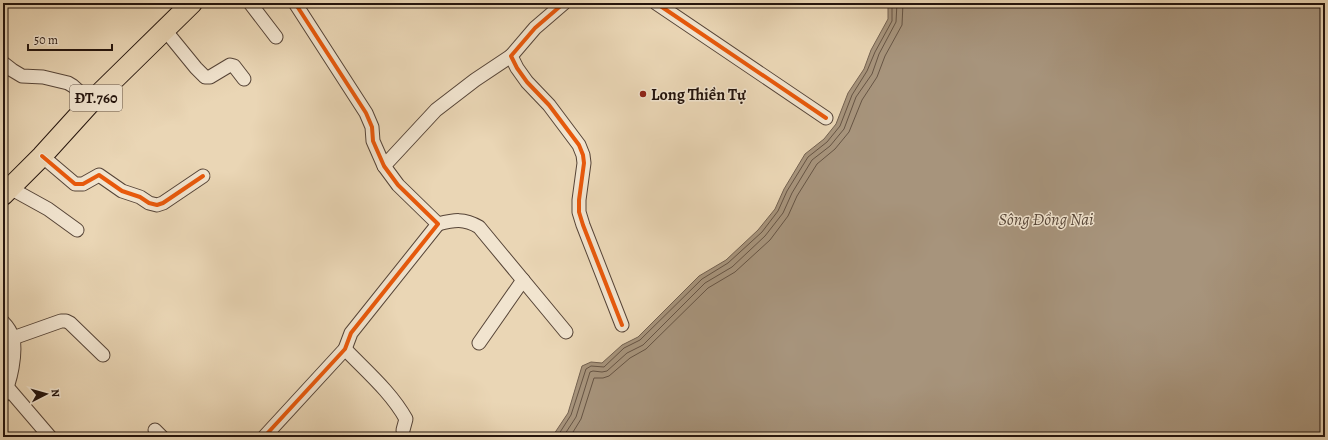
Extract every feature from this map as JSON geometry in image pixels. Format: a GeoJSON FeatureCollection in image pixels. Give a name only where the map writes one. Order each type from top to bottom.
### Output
{"type":"FeatureCollection","features":[{"type":"Feature","properties":{"kind":"main road","name":"ĐT.760"},"geometry":{"type":"LineString","coordinates":[[6,191],[42,156],[92,102],[192,3]]}},
{"type":"Feature","properties":{"kind":"street"},"geometry":{"type":"LineString","coordinates":[[250,3],[276,37]]}},
{"type":"Feature","properties":{"kind":"street"},"geometry":{"type":"LineString","coordinates":[[294,3],[366,113],[372,127],[373,141],[384,166],[398,184],[438,224]]}},
{"type":"Feature","properties":{"kind":"street"},"geometry":{"type":"LineString","coordinates":[[384,166],[436,110],[475,80],[511,56],[535,28],[564,3]]}},
{"type":"Feature","properties":{"kind":"street"},"geometry":{"type":"LineString","coordinates":[[656,3],[826,118]]}},
{"type":"Feature","properties":{"kind":"street"},"geometry":{"type":"LineString","coordinates":[[165,30],[205,77],[210,77],[230,65],[234,66],[244,79]]}},
{"type":"Feature","properties":{"kind":"street"},"geometry":{"type":"LineString","coordinates":[[511,56],[523,77],[549,106],[579,145],[583,154],[584,163],[579,200],[580,212],[583,224],[622,325]]}},
{"type":"Feature","properties":{"kind":"street"},"geometry":{"type":"LineString","coordinates":[[3,63],[22,76],[43,77],[68,83],[92,102]]}},
{"type":"Feature","properties":{"kind":"street"},"geometry":{"type":"LineString","coordinates":[[42,156],[75,184],[83,184],[99,175],[122,191],[140,197],[153,204],[163,203],[203,176]]}},
{"type":"Feature","properties":{"kind":"street"},"geometry":{"type":"LineString","coordinates":[[6,191],[48,209],[77,230]]}},
{"type":"Feature","properties":{"kind":"street"},"geometry":{"type":"LineString","coordinates":[[264,437],[344,349],[351,333],[438,224],[461,220],[471,222],[479,227],[566,332]]}},
{"type":"Feature","properties":{"kind":"street"},"geometry":{"type":"LineString","coordinates":[[479,342],[523,280]]}},
{"type":"Feature","properties":{"kind":"street"},"geometry":{"type":"LineString","coordinates":[[13,338],[61,321],[66,321],[103,356]]}},
{"type":"Feature","properties":{"kind":"street"},"geometry":{"type":"LineString","coordinates":[[3,322],[13,338],[12,368],[5,392],[50,437]]}},
{"type":"Feature","properties":{"kind":"street"},"geometry":{"type":"LineString","coordinates":[[344,349],[377,382],[400,409],[406,419],[403,430]]}},
{"type":"Feature","properties":{"kind":"water","name":"Sông Đồng Nai"},"geometry":{"type":"Polygon","coordinates":[[[888,3],[1325,3],[1325,437],[552,437],[568,413],[582,366],[591,362],[602,363],[622,345],[638,337],[699,276],[726,260],[758,230],[775,209],[784,189],[805,154],[824,139],[836,124],[848,93],[864,69],[871,50],[888,19],[888,3]]]}},
{"type":"Feature","properties":{"kind":"cycle path"},"geometry":{"type":"LineString","coordinates":[[264,437],[345,349],[351,333],[438,224],[398,185],[384,166],[373,141],[372,127],[366,113],[295,3]]}},
{"type":"Feature","properties":{"kind":"cycle path"},"geometry":{"type":"LineString","coordinates":[[564,3],[535,28],[511,56],[527,82],[549,105],[579,145],[584,163],[579,200],[579,212],[622,325]]}},
{"type":"Feature","properties":{"kind":"cycle path"},"geometry":{"type":"LineString","coordinates":[[656,3],[826,118]]}},
{"type":"Feature","properties":{"kind":"cycle path"},"geometry":{"type":"LineString","coordinates":[[42,156],[75,184],[83,184],[99,175],[122,191],[157,205],[163,203],[203,176]]}},
{"type":"Feature","properties":{"kind":"place","name":"Long Thiền Tự"},"geometry":{"type":"Point","coordinates":[643,94]}}]}
